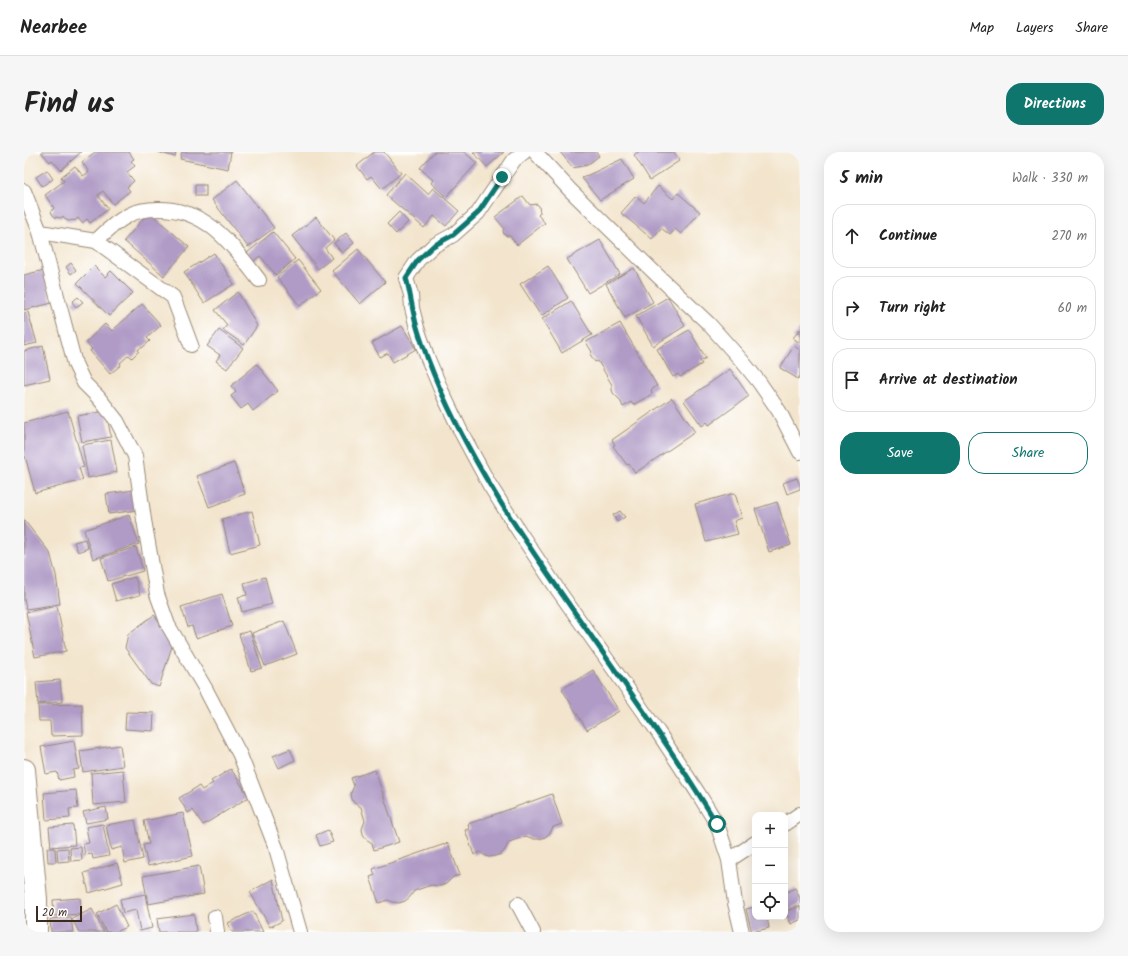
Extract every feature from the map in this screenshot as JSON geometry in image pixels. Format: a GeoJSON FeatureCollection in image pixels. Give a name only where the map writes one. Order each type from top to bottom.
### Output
{"type":"FeatureCollection","features":[{"type":"Feature","properties":{"kind":"main road"},"geometry":{"type":"LineString","coordinates":[[24,770],[30,902],[36,932]]}},
{"type":"Feature","properties":{"kind":"street"},"geometry":{"type":"LineString","coordinates":[[524,152],[514,160],[478,213],[453,235],[433,246],[418,260],[406,278],[411,295],[412,308],[417,328],[442,392],[461,432],[489,484],[558,590],[618,675],[698,793],[717,824],[729,860],[735,903],[742,932]]}},
{"type":"Feature","properties":{"kind":"street"},"geometry":{"type":"LineString","coordinates":[[535,152],[570,190],[708,323],[759,382],[779,411],[800,452]]}},
{"type":"Feature","properties":{"kind":"street"},"geometry":{"type":"LineString","coordinates":[[24,191],[40,232],[76,364],[84,383],[98,397],[117,421],[135,456],[157,594],[168,625],[205,688],[240,755],[276,848],[300,932]]}},
{"type":"Feature","properties":{"kind":"street"},"geometry":{"type":"LineString","coordinates":[[96,241],[114,224],[130,214],[148,209],[169,209],[189,213],[213,226],[233,246],[259,280]]}},
{"type":"Feature","properties":{"kind":"street"},"geometry":{"type":"LineString","coordinates":[[40,232],[96,241],[173,297],[191,345]]}},
{"type":"Feature","properties":{"kind":"street"},"geometry":{"type":"LineString","coordinates":[[788,822],[800,814]]}},
{"type":"Feature","properties":{"kind":"street"},"geometry":{"type":"LineString","coordinates":[[729,860],[752,845]]}},
{"type":"Feature","properties":{"kind":"street"},"geometry":{"type":"LineString","coordinates":[[518,904],[533,932]]}},
{"type":"Feature","properties":{"kind":"street"},"geometry":{"type":"LineString","coordinates":[[214,917],[217,932]]}},
{"type":"Feature","properties":{"kind":"building"},"geometry":{"type":"Polygon","coordinates":[[[41,152],[81,152],[61,170],[52,160],[50,162],[41,152]]]}},
{"type":"Feature","properties":{"kind":"building"},"geometry":{"type":"Polygon","coordinates":[[[95,152],[129,152],[134,159],[131,161],[135,166],[127,172],[134,181],[127,187],[130,191],[113,204],[103,191],[98,195],[108,209],[90,223],[87,219],[82,223],[78,218],[74,221],[69,221],[63,216],[61,218],[55,217],[51,212],[54,208],[45,195],[64,181],[61,177],[75,166],[83,176],[89,172],[82,162],[95,152]]]}},
{"type":"Feature","properties":{"kind":"building"},"geometry":{"type":"Polygon","coordinates":[[[158,152],[176,152],[175,157],[158,152]]]}},
{"type":"Feature","properties":{"kind":"building"},"geometry":{"type":"Polygon","coordinates":[[[182,152],[231,152],[228,169],[180,159],[182,152]]]}},
{"type":"Feature","properties":{"kind":"building"},"geometry":{"type":"Polygon","coordinates":[[[374,152],[384,152],[401,173],[382,189],[371,176],[367,179],[357,166],[374,152]]]}},
{"type":"Feature","properties":{"kind":"building"},"geometry":{"type":"Polygon","coordinates":[[[434,152],[464,152],[477,163],[446,197],[431,183],[433,180],[420,168],[434,152]]]}},
{"type":"Feature","properties":{"kind":"building"},"geometry":{"type":"Polygon","coordinates":[[[473,152],[504,152],[487,167],[473,152]]]}},
{"type":"Feature","properties":{"kind":"building"},"geometry":{"type":"Polygon","coordinates":[[[560,152],[596,152],[599,156],[587,165],[573,168],[560,152]]]}},
{"type":"Feature","properties":{"kind":"building"},"geometry":{"type":"Polygon","coordinates":[[[638,152],[674,152],[679,161],[650,180],[634,155],[638,152]]]}},
{"type":"Feature","properties":{"kind":"building"},"geometry":{"type":"Polygon","coordinates":[[[622,159],[634,179],[600,200],[582,178],[622,159]]]}},
{"type":"Feature","properties":{"kind":"building"},"geometry":{"type":"Polygon","coordinates":[[[47,170],[53,179],[42,186],[36,177],[47,170]]]}},
{"type":"Feature","properties":{"kind":"building"},"geometry":{"type":"Polygon","coordinates":[[[405,173],[428,194],[433,188],[459,211],[446,226],[434,216],[424,228],[386,195],[405,173]]]}},
{"type":"Feature","properties":{"kind":"building"},"geometry":{"type":"Polygon","coordinates":[[[237,180],[274,228],[248,247],[212,200],[237,180]]]}},
{"type":"Feature","properties":{"kind":"building"},"geometry":{"type":"Polygon","coordinates":[[[195,185],[206,185],[206,196],[195,196],[195,185]]]}},
{"type":"Feature","properties":{"kind":"building"},"geometry":{"type":"Polygon","coordinates":[[[658,186],[673,199],[678,193],[700,212],[681,234],[675,229],[670,235],[661,228],[652,239],[621,213],[636,196],[644,203],[658,186]]]}},
{"type":"Feature","properties":{"kind":"building"},"geometry":{"type":"Polygon","coordinates":[[[523,196],[530,205],[537,204],[539,206],[540,213],[538,215],[545,223],[517,245],[510,236],[504,234],[504,228],[495,217],[523,196]]]}},
{"type":"Feature","properties":{"kind":"building"},"geometry":{"type":"Polygon","coordinates":[[[149,212],[189,247],[164,276],[124,241],[149,212]]]}},
{"type":"Feature","properties":{"kind":"building"},"geometry":{"type":"Polygon","coordinates":[[[399,212],[408,222],[396,234],[387,224],[399,212]]]}},
{"type":"Feature","properties":{"kind":"building"},"geometry":{"type":"Polygon","coordinates":[[[316,217],[334,240],[325,248],[332,258],[318,269],[292,236],[316,217]]]}},
{"type":"Feature","properties":{"kind":"building"},"geometry":{"type":"Polygon","coordinates":[[[273,232],[295,259],[276,275],[260,256],[254,261],[247,253],[273,232]]]}},
{"type":"Feature","properties":{"kind":"building"},"geometry":{"type":"Polygon","coordinates":[[[346,233],[354,243],[342,253],[334,243],[346,233]]]}},
{"type":"Feature","properties":{"kind":"building"},"geometry":{"type":"Polygon","coordinates":[[[600,240],[620,274],[588,293],[567,259],[600,240]]]}},
{"type":"Feature","properties":{"kind":"building"},"geometry":{"type":"Polygon","coordinates":[[[358,249],[385,282],[360,304],[332,271],[358,249]]]}},
{"type":"Feature","properties":{"kind":"building"},"geometry":{"type":"Polygon","coordinates":[[[214,253],[234,284],[204,303],[184,272],[214,253]]]}},
{"type":"Feature","properties":{"kind":"building"},"geometry":{"type":"Polygon","coordinates":[[[298,260],[321,289],[300,306],[277,277],[298,260]]]}},
{"type":"Feature","properties":{"kind":"building"},"geometry":{"type":"Polygon","coordinates":[[[71,263],[76,270],[71,274],[66,267],[71,263]]]}},
{"type":"Feature","properties":{"kind":"building"},"geometry":{"type":"Polygon","coordinates":[[[94,266],[105,277],[111,271],[133,293],[109,316],[77,283],[94,266]]]}},
{"type":"Feature","properties":{"kind":"building"},"geometry":{"type":"Polygon","coordinates":[[[548,266],[568,298],[541,316],[520,284],[548,266]]]}},
{"type":"Feature","properties":{"kind":"building"},"geometry":{"type":"Polygon","coordinates":[[[634,268],[653,302],[625,318],[606,284],[634,268]]]}},
{"type":"Feature","properties":{"kind":"building"},"geometry":{"type":"Polygon","coordinates":[[[44,270],[52,303],[24,310],[24,275],[44,270]]]}},
{"type":"Feature","properties":{"kind":"building"},"geometry":{"type":"Polygon","coordinates":[[[238,292],[257,326],[244,345],[223,330],[227,325],[215,310],[238,292]]]}},
{"type":"Feature","properties":{"kind":"building"},"geometry":{"type":"Polygon","coordinates":[[[78,297],[83,302],[76,307],[72,302],[78,297]]]}},
{"type":"Feature","properties":{"kind":"building"},"geometry":{"type":"Polygon","coordinates":[[[668,297],[685,326],[653,346],[636,316],[668,297]]]}},
{"type":"Feature","properties":{"kind":"building"},"geometry":{"type":"Polygon","coordinates":[[[571,301],[592,335],[562,353],[542,319],[571,301]]]}},
{"type":"Feature","properties":{"kind":"building"},"geometry":{"type":"Polygon","coordinates":[[[142,304],[161,325],[147,338],[150,341],[142,348],[141,347],[132,358],[129,355],[120,363],[121,365],[110,374],[90,351],[92,349],[86,342],[105,324],[112,331],[142,304]]]}},
{"type":"Feature","properties":{"kind":"building"},"geometry":{"type":"Polygon","coordinates":[[[28,312],[37,343],[24,346],[24,313],[28,312]]]}},
{"type":"Feature","properties":{"kind":"building"},"geometry":{"type":"Polygon","coordinates":[[[620,323],[657,386],[651,390],[652,394],[633,405],[631,402],[623,407],[620,400],[613,393],[612,385],[598,361],[595,362],[590,354],[592,352],[586,342],[620,323]]]}},
{"type":"Feature","properties":{"kind":"building"},"geometry":{"type":"Polygon","coordinates":[[[402,326],[416,349],[393,362],[388,353],[380,357],[372,343],[402,326]]]}},
{"type":"Feature","properties":{"kind":"building"},"geometry":{"type":"Polygon","coordinates":[[[800,329],[800,343],[793,338],[800,329]]]}},
{"type":"Feature","properties":{"kind":"building"},"geometry":{"type":"Polygon","coordinates":[[[219,330],[243,348],[227,369],[216,361],[220,355],[207,346],[219,330]]]}},
{"type":"Feature","properties":{"kind":"building"},"geometry":{"type":"Polygon","coordinates":[[[689,330],[706,358],[700,361],[702,364],[680,377],[678,374],[673,377],[657,349],[689,330]]]}},
{"type":"Feature","properties":{"kind":"building"},"geometry":{"type":"Polygon","coordinates":[[[43,346],[50,379],[24,385],[24,351],[43,346]]]}},
{"type":"Feature","properties":{"kind":"building"},"geometry":{"type":"Polygon","coordinates":[[[794,346],[800,350],[800,375],[798,379],[780,368],[794,346]]]}},
{"type":"Feature","properties":{"kind":"building"},"geometry":{"type":"Polygon","coordinates":[[[257,364],[278,391],[253,411],[248,404],[241,409],[231,396],[236,392],[231,386],[257,364]]]}},
{"type":"Feature","properties":{"kind":"building"},"geometry":{"type":"Polygon","coordinates":[[[730,369],[749,396],[709,425],[707,422],[702,426],[684,401],[730,369]]]}},
{"type":"Feature","properties":{"kind":"building"},"geometry":{"type":"Polygon","coordinates":[[[672,398],[695,432],[635,473],[613,446],[615,445],[612,440],[672,398]]]}},
{"type":"Feature","properties":{"kind":"building"},"geometry":{"type":"Polygon","coordinates":[[[68,411],[84,467],[79,468],[83,480],[35,493],[25,456],[24,457],[24,423],[68,411]]]}},
{"type":"Feature","properties":{"kind":"building"},"geometry":{"type":"Polygon","coordinates":[[[106,411],[111,437],[82,442],[77,416],[106,411]]]}},
{"type":"Feature","properties":{"kind":"building"},"geometry":{"type":"Polygon","coordinates":[[[111,440],[117,472],[88,478],[82,445],[111,440]]]}},
{"type":"Feature","properties":{"kind":"building"},"geometry":{"type":"Polygon","coordinates":[[[234,463],[245,494],[209,507],[197,476],[234,463]]]}},
{"type":"Feature","properties":{"kind":"building"},"geometry":{"type":"Polygon","coordinates":[[[797,478],[800,489],[787,494],[783,483],[797,478]]]}},
{"type":"Feature","properties":{"kind":"building"},"geometry":{"type":"Polygon","coordinates":[[[134,490],[137,510],[109,514],[106,494],[134,490]]]}},
{"type":"Feature","properties":{"kind":"building"},"geometry":{"type":"Polygon","coordinates":[[[735,493],[742,518],[734,521],[738,534],[706,542],[695,504],[735,493]]]}},
{"type":"Feature","properties":{"kind":"building"},"geometry":{"type":"Polygon","coordinates":[[[777,502],[791,545],[769,552],[755,509],[777,502]]]}},
{"type":"Feature","properties":{"kind":"building"},"geometry":{"type":"Polygon","coordinates":[[[252,511],[260,545],[230,553],[222,519],[252,511]]]}},
{"type":"Feature","properties":{"kind":"building"},"geometry":{"type":"Polygon","coordinates":[[[620,511],[625,517],[617,522],[613,515],[620,511]]]}},
{"type":"Feature","properties":{"kind":"building"},"geometry":{"type":"Polygon","coordinates":[[[129,515],[139,544],[93,559],[84,530],[129,515]]]}},
{"type":"Feature","properties":{"kind":"building"},"geometry":{"type":"Polygon","coordinates":[[[24,520],[50,553],[56,575],[60,604],[26,609],[24,599],[24,520]]]}},
{"type":"Feature","properties":{"kind":"building"},"geometry":{"type":"Polygon","coordinates":[[[85,539],[88,548],[78,552],[74,542],[85,539]]]}},
{"type":"Feature","properties":{"kind":"building"},"geometry":{"type":"Polygon","coordinates":[[[136,547],[143,571],[108,581],[101,558],[136,547]]]}},
{"type":"Feature","properties":{"kind":"building"},"geometry":{"type":"Polygon","coordinates":[[[135,577],[140,595],[116,601],[111,584],[135,577]]]}},
{"type":"Feature","properties":{"kind":"building"},"geometry":{"type":"Polygon","coordinates":[[[265,577],[272,604],[242,612],[238,597],[247,595],[244,583],[265,577]]]}},
{"type":"Feature","properties":{"kind":"building"},"geometry":{"type":"Polygon","coordinates":[[[222,594],[232,626],[196,638],[192,626],[188,627],[181,607],[222,594]]]}},
{"type":"Feature","properties":{"kind":"building"},"geometry":{"type":"Polygon","coordinates":[[[57,606],[66,651],[35,657],[26,612],[57,606]]]}},
{"type":"Feature","properties":{"kind":"building"},"geometry":{"type":"Polygon","coordinates":[[[154,615],[173,643],[159,687],[151,684],[125,648],[128,634],[154,615]]]}},
{"type":"Feature","properties":{"kind":"building"},"geometry":{"type":"Polygon","coordinates":[[[284,621],[297,654],[265,666],[252,633],[284,621]]]}},
{"type":"Feature","properties":{"kind":"building"},"geometry":{"type":"Polygon","coordinates":[[[250,631],[262,668],[251,671],[239,634],[250,631]]]}},
{"type":"Feature","properties":{"kind":"building"},"geometry":{"type":"Polygon","coordinates":[[[593,670],[619,711],[587,730],[562,689],[593,670]]]}},
{"type":"Feature","properties":{"kind":"building"},"geometry":{"type":"Polygon","coordinates":[[[60,680],[62,702],[38,704],[36,682],[60,680]]]}},
{"type":"Feature","properties":{"kind":"building"},"geometry":{"type":"Polygon","coordinates":[[[82,704],[83,735],[51,736],[50,721],[39,721],[38,705],[82,704]]]}},
{"type":"Feature","properties":{"kind":"building"},"geometry":{"type":"Polygon","coordinates":[[[126,712],[154,713],[153,731],[125,729],[126,712]]]}},
{"type":"Feature","properties":{"kind":"building"},"geometry":{"type":"Polygon","coordinates":[[[74,741],[79,769],[73,770],[74,777],[59,780],[57,772],[46,774],[41,747],[74,741]]]}},
{"type":"Feature","properties":{"kind":"building"},"geometry":{"type":"Polygon","coordinates":[[[120,745],[123,766],[83,772],[80,751],[120,745]]]}},
{"type":"Feature","properties":{"kind":"building"},"geometry":{"type":"Polygon","coordinates":[[[290,749],[295,760],[279,768],[273,756],[290,749]]]}},
{"type":"Feature","properties":{"kind":"building"},"geometry":{"type":"Polygon","coordinates":[[[231,769],[249,797],[203,825],[193,810],[188,813],[179,798],[199,786],[202,790],[213,783],[211,781],[231,769]]]}},
{"type":"Feature","properties":{"kind":"building"},"geometry":{"type":"Polygon","coordinates":[[[123,770],[126,802],[93,805],[91,773],[123,770]]]}},
{"type":"Feature","properties":{"kind":"building"},"geometry":{"type":"Polygon","coordinates":[[[375,770],[399,842],[374,850],[372,843],[366,839],[363,834],[362,829],[365,821],[361,807],[354,803],[352,799],[351,793],[354,786],[351,778],[375,770]]]}},
{"type":"Feature","properties":{"kind":"building"},"geometry":{"type":"Polygon","coordinates":[[[76,790],[78,808],[69,809],[70,818],[46,820],[44,793],[76,790]]]}},
{"type":"Feature","properties":{"kind":"building"},"geometry":{"type":"Polygon","coordinates":[[[552,794],[562,824],[553,827],[550,833],[540,839],[534,839],[526,836],[509,842],[501,854],[489,857],[480,852],[474,855],[465,830],[469,829],[468,824],[552,794]]]}},
{"type":"Feature","properties":{"kind":"building"},"geometry":{"type":"Polygon","coordinates":[[[106,807],[108,819],[86,823],[83,812],[106,807]]]}},
{"type":"Feature","properties":{"kind":"building"},"geometry":{"type":"Polygon","coordinates":[[[183,813],[193,856],[148,866],[143,845],[149,844],[144,821],[183,813]]]}},
{"type":"Feature","properties":{"kind":"building"},"geometry":{"type":"Polygon","coordinates":[[[135,820],[143,859],[125,863],[122,847],[111,850],[106,825],[135,820]]]}},
{"type":"Feature","properties":{"kind":"building"},"geometry":{"type":"Polygon","coordinates":[[[103,824],[109,856],[93,859],[92,854],[85,855],[83,844],[89,843],[86,827],[103,824]]]}},
{"type":"Feature","properties":{"kind":"building"},"geometry":{"type":"Polygon","coordinates":[[[73,825],[75,845],[51,847],[49,827],[73,825]]]}},
{"type":"Feature","properties":{"kind":"building"},"geometry":{"type":"Polygon","coordinates":[[[328,830],[333,842],[320,846],[316,835],[328,830]]]}},
{"type":"Feature","properties":{"kind":"building"},"geometry":{"type":"Polygon","coordinates":[[[448,843],[460,875],[453,877],[446,884],[440,886],[431,885],[414,891],[405,901],[399,903],[388,900],[379,903],[370,877],[375,875],[373,869],[448,843]]]}},
{"type":"Feature","properties":{"kind":"building"},"geometry":{"type":"Polygon","coordinates":[[[81,847],[82,860],[71,861],[70,848],[81,847]]]}},
{"type":"Feature","properties":{"kind":"building"},"geometry":{"type":"Polygon","coordinates":[[[47,848],[55,848],[56,862],[48,862],[47,848]]]}},
{"type":"Feature","properties":{"kind":"building"},"geometry":{"type":"Polygon","coordinates":[[[68,848],[69,861],[58,862],[57,849],[68,848]]]}},
{"type":"Feature","properties":{"kind":"building"},"geometry":{"type":"Polygon","coordinates":[[[117,863],[123,883],[89,893],[84,873],[117,863]]]}},
{"type":"Feature","properties":{"kind":"building"},"geometry":{"type":"Polygon","coordinates":[[[199,866],[204,894],[148,904],[143,876],[199,866]]]}},
{"type":"Feature","properties":{"kind":"building"},"geometry":{"type":"Polygon","coordinates":[[[273,879],[282,921],[270,927],[250,892],[273,879]]]}},
{"type":"Feature","properties":{"kind":"building"},"geometry":{"type":"Polygon","coordinates":[[[795,888],[800,898],[800,904],[788,910],[788,892],[795,888]]]}},
{"type":"Feature","properties":{"kind":"building"},"geometry":{"type":"Polygon","coordinates":[[[145,894],[152,928],[140,931],[136,910],[123,913],[120,899],[145,894]]]}},
{"type":"Feature","properties":{"kind":"building"},"geometry":{"type":"Polygon","coordinates":[[[80,898],[82,914],[54,916],[53,900],[80,898]]]}},
{"type":"Feature","properties":{"kind":"building"},"geometry":{"type":"Polygon","coordinates":[[[116,904],[127,927],[116,932],[106,932],[97,914],[116,904]]]}},
{"type":"Feature","properties":{"kind":"building"},"geometry":{"type":"Polygon","coordinates":[[[800,906],[800,920],[791,924],[788,917],[788,911],[800,906]]]}},
{"type":"Feature","properties":{"kind":"building"},"geometry":{"type":"Polygon","coordinates":[[[752,908],[752,920],[768,920],[769,928],[752,932],[746,909],[752,908]]]}},
{"type":"Feature","properties":{"kind":"building"},"geometry":{"type":"Polygon","coordinates":[[[92,909],[104,932],[79,932],[72,919],[92,909]]]}},
{"type":"Feature","properties":{"kind":"building"},"geometry":{"type":"Polygon","coordinates":[[[253,911],[263,932],[232,932],[228,923],[253,911]]]}},
{"type":"Feature","properties":{"kind":"building"},"geometry":{"type":"Polygon","coordinates":[[[194,914],[196,932],[159,932],[157,919],[194,914]]]}},
{"type":"Feature","properties":{"kind":"building"},"geometry":{"type":"Polygon","coordinates":[[[71,917],[73,932],[51,932],[50,919],[71,917]]]}},
{"type":"Feature","properties":{"kind":"route"},"geometry":{"type":"LineString","coordinates":[[502,177],[478,213],[453,235],[433,246],[418,260],[406,278],[411,295],[412,308],[417,328],[442,392],[461,432],[489,484],[558,590],[658,732],[717,824]]}}]}
